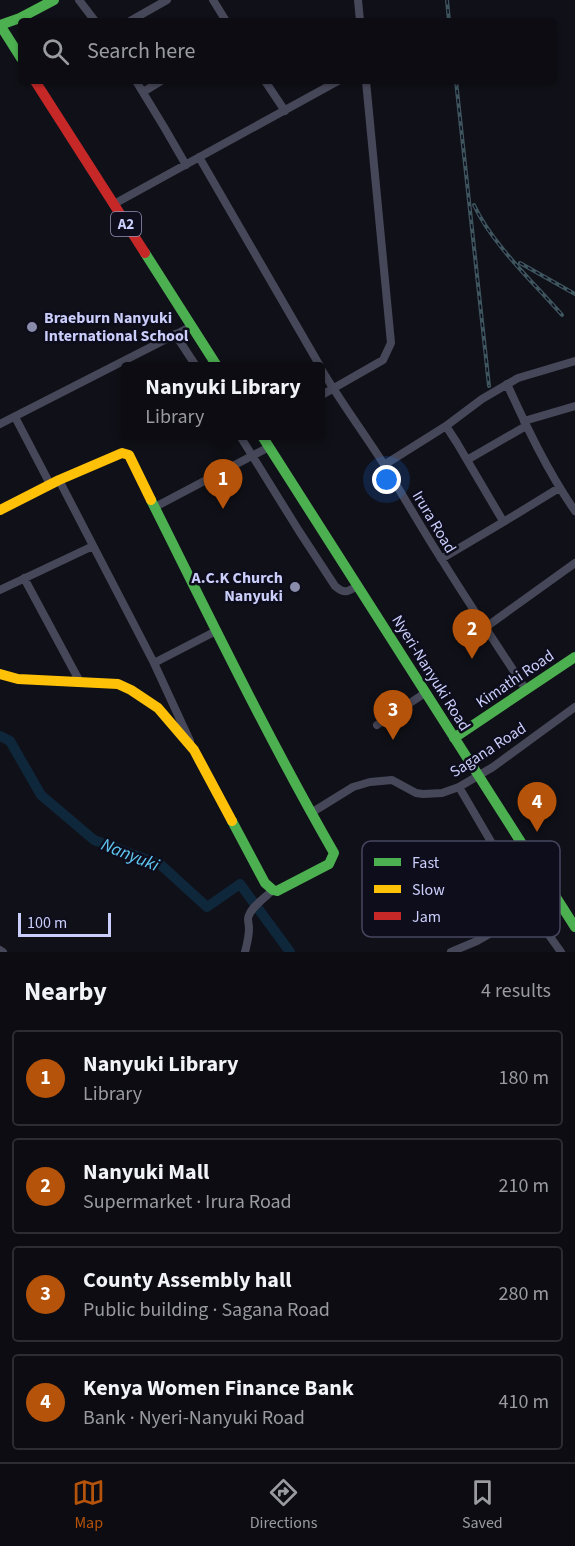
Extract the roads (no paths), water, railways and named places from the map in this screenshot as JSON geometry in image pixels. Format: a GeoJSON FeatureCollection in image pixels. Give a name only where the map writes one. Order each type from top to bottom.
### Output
{"type":"FeatureCollection","features":[{"type":"Feature","properties":{"kind":"main road"},"geometry":{"type":"LineString","coordinates":[[20,18],[54,0]]}},
{"type":"Feature","properties":{"kind":"main road"},"geometry":{"type":"LineString","coordinates":[[18,19],[0,25],[18,53]]}},
{"type":"Feature","properties":{"kind":"main road","name":"A2"},"geometry":{"type":"LineString","coordinates":[[37,84],[214,362]]}},
{"type":"Feature","properties":{"kind":"main road","name":"Nyeri-Nanyuki Road"},"geometry":{"type":"LineString","coordinates":[[265,440],[520,841]]}},
{"type":"Feature","properties":{"kind":"main road"},"geometry":{"type":"LineString","coordinates":[[0,510],[103,460],[125,453],[129,455],[216,631],[334,853],[332,861],[278,891],[273,890],[265,883],[194,750],[158,708],[118,684],[18,679],[0,674]]}},
{"type":"Feature","properties":{"kind":"main road","name":"Kimathi Road"},"geometry":{"type":"LineString","coordinates":[[454,738],[575,657]]}},
{"type":"Feature","properties":{"kind":"main road","name":"Kimathi Road"},"geometry":{"type":"LineString","coordinates":[[448,728],[471,726]]}},
{"type":"Feature","properties":{"kind":"main road","name":"Nyeri-Nanyuki Road"},"geometry":{"type":"LineString","coordinates":[[560,903],[575,927]]}},
{"type":"Feature","properties":{"kind":"street"},"geometry":{"type":"LineString","coordinates":[[79,0],[92,18]]}},
{"type":"Feature","properties":{"kind":"street"},"geometry":{"type":"LineString","coordinates":[[135,18],[167,0]]}},
{"type":"Feature","properties":{"kind":"street"},"geometry":{"type":"LineString","coordinates":[[213,0],[224,18]]}},
{"type":"Feature","properties":{"kind":"street"},"geometry":{"type":"LineString","coordinates":[[358,0],[360,18]]}},
{"type":"Feature","properties":{"kind":"street"},"geometry":{"type":"LineString","coordinates":[[138,84],[186,165]]}},
{"type":"Feature","properties":{"kind":"street"},"geometry":{"type":"LineString","coordinates":[[143,92],[156,84]]}},
{"type":"Feature","properties":{"kind":"street"},"geometry":{"type":"LineString","coordinates":[[267,84],[285,111]]}},
{"type":"Feature","properties":{"kind":"street"},"geometry":{"type":"LineString","coordinates":[[114,204],[333,84]]}},
{"type":"Feature","properties":{"kind":"street"},"geometry":{"type":"LineString","coordinates":[[325,394],[383,360],[391,343],[366,84]]}},
{"type":"Feature","properties":{"kind":"street","name":"Irura Road"},"geometry":{"type":"LineString","coordinates":[[199,157],[317,362]]}},
{"type":"Feature","properties":{"kind":"street"},"geometry":{"type":"LineString","coordinates":[[0,424],[192,326]]}},
{"type":"Feature","properties":{"kind":"street"},"geometry":{"type":"LineString","coordinates":[[175,334],[193,362]]}},
{"type":"Feature","properties":{"kind":"street"},"geometry":{"type":"LineString","coordinates":[[384,465],[446,426],[482,399],[518,378],[575,361]]}},
{"type":"Feature","properties":{"kind":"street","name":"Irura Road"},"geometry":{"type":"LineString","coordinates":[[325,375],[526,690]]}},
{"type":"Feature","properties":{"kind":"street"},"geometry":{"type":"LineString","coordinates":[[507,384],[558,488],[575,512]]}},
{"type":"Feature","properties":{"kind":"street"},"geometry":{"type":"LineString","coordinates":[[467,460],[525,423],[575,406]]}},
{"type":"Feature","properties":{"kind":"street"},"geometry":{"type":"LineString","coordinates":[[15,417],[93,546],[154,663],[194,750]]}},
{"type":"Feature","properties":{"kind":"street"},"geometry":{"type":"LineString","coordinates":[[446,426],[503,522]]}},
{"type":"Feature","properties":{"kind":"street"},"geometry":{"type":"LineString","coordinates":[[243,440],[335,586],[343,592],[357,586]]}},
{"type":"Feature","properties":{"kind":"street"},"geometry":{"type":"LineString","coordinates":[[155,507],[269,447]]}},
{"type":"Feature","properties":{"kind":"street"},"geometry":{"type":"LineString","coordinates":[[441,559],[558,488]]}},
{"type":"Feature","properties":{"kind":"street"},"geometry":{"type":"LineString","coordinates":[[0,590],[93,546]]}},
{"type":"Feature","properties":{"kind":"street"},"geometry":{"type":"LineString","coordinates":[[486,627],[575,563]]}},
{"type":"Feature","properties":{"kind":"street"},"geometry":{"type":"LineString","coordinates":[[24,578],[80,682]]}},
{"type":"Feature","properties":{"kind":"street"},"geometry":{"type":"LineString","coordinates":[[154,663],[216,631]]}},
{"type":"Feature","properties":{"kind":"street"},"geometry":{"type":"LineString","coordinates":[[377,725],[425,693]]}},
{"type":"Feature","properties":{"kind":"street","name":"Sagana Road"},"geometry":{"type":"LineString","coordinates":[[311,813],[339,794],[370,782],[392,780],[416,793],[423,794],[442,793],[459,787],[479,776],[575,707]]}},
{"type":"Feature","properties":{"kind":"street"},"geometry":{"type":"LineString","coordinates":[[459,787],[491,841]]}},
{"type":"Feature","properties":{"kind":"street"},"geometry":{"type":"LineString","coordinates":[[244,952],[249,933],[248,919],[253,909],[273,890]]}},
{"type":"Feature","properties":{"kind":"street"},"geometry":{"type":"LineString","coordinates":[[451,952],[484,937]]}},
{"type":"Feature","properties":{"kind":"street"},"geometry":{"type":"LineString","coordinates":[[550,937],[561,952]]}},
{"type":"Feature","properties":{"kind":"waterway","name":"Nanyuki"},"geometry":{"type":"LineString","coordinates":[[0,736],[10,741],[41,795],[94,840],[161,865],[207,907],[240,884],[290,952]]}},
{"type":"Feature","properties":{"kind":"railway"},"geometry":{"type":"LineString","coordinates":[[447,0],[449,18]]}},
{"type":"Feature","properties":{"kind":"railway"},"geometry":{"type":"LineString","coordinates":[[456,84],[489,386]]}},
{"type":"Feature","properties":{"kind":"railway"},"geometry":{"type":"LineString","coordinates":[[474,205],[502,248],[562,315]]}},
{"type":"Feature","properties":{"kind":"railway"},"geometry":{"type":"LineString","coordinates":[[520,263],[575,294]]}},
{"type":"Feature","properties":{"kind":"place","name":"Braeburn Nanyuki International School"},"geometry":{"type":"Point","coordinates":[32,327]}},
{"type":"Feature","properties":{"kind":"place","name":"Nanyuki Library"},"geometry":{"type":"Point","coordinates":[223,509]}},
{"type":"Feature","properties":{"kind":"place","name":"A.C.K Church Nanyuki"},"geometry":{"type":"Point","coordinates":[295,587]}},
{"type":"Feature","properties":{"kind":"place","name":"Nanyuki Mall"},"geometry":{"type":"Point","coordinates":[472,659]}},
{"type":"Feature","properties":{"kind":"place","name":"County Assembly hall"},"geometry":{"type":"Point","coordinates":[393,740]}},
{"type":"Feature","properties":{"kind":"place","name":"Kenya Women Finance Bank"},"geometry":{"type":"Point","coordinates":[537,832]}}]}
